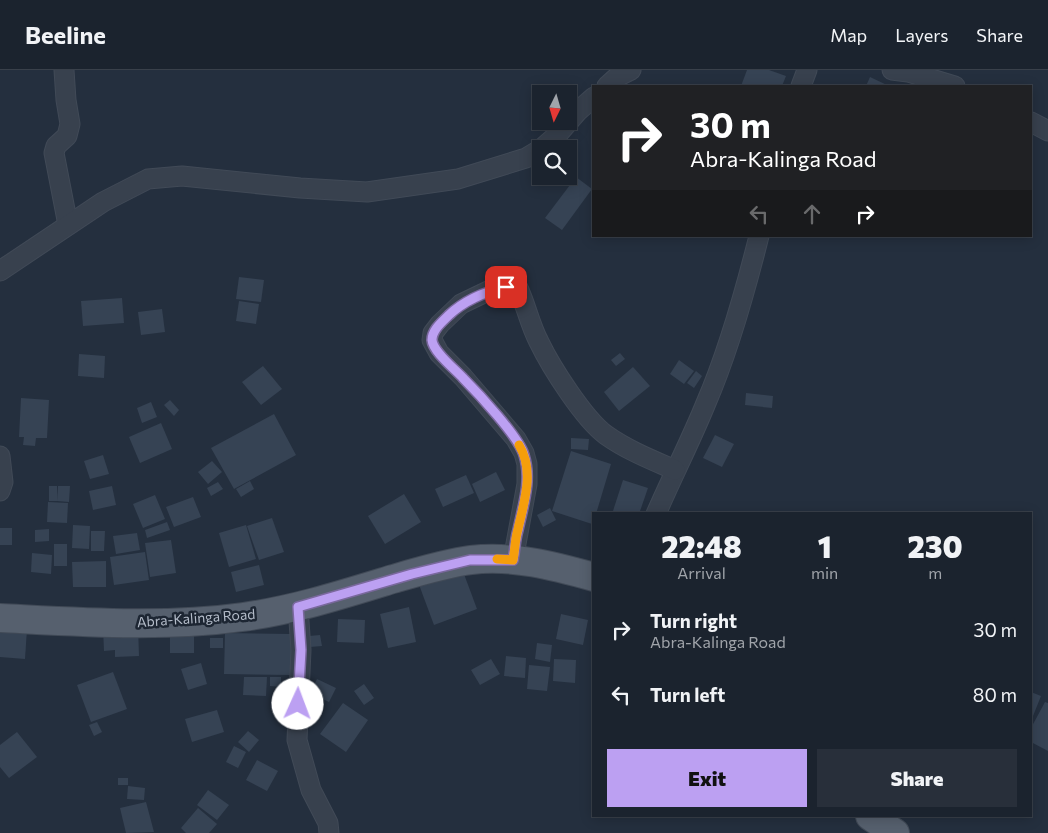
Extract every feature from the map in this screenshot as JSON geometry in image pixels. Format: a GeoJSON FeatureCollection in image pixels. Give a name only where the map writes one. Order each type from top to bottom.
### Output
{"type":"FeatureCollection","features":[{"type":"Feature","properties":{"kind":"main road","name":"Abra-Kalinga Road"},"geometry":{"type":"LineString","coordinates":[[0,618],[128,623],[200,621],[242,617],[298,607],[412,574],[470,560],[513,560],[546,564],[592,576]]}},
{"type":"Feature","properties":{"kind":"main road"},"geometry":{"type":"LineString","coordinates":[[871,817],[895,833]]}},
{"type":"Feature","properties":{"kind":"street"},"geometry":{"type":"LineString","coordinates":[[64,70],[70,124],[67,136],[56,146],[54,153],[68,225]]}},
{"type":"Feature","properties":{"kind":"street"},"geometry":{"type":"LineString","coordinates":[[608,85],[617,77],[631,70]]}},
{"type":"Feature","properties":{"kind":"street"},"geometry":{"type":"LineString","coordinates":[[801,85],[807,70]]}},
{"type":"Feature","properties":{"kind":"street"},"geometry":{"type":"LineString","coordinates":[[892,70],[908,72],[952,85]]}},
{"type":"Feature","properties":{"kind":"street"},"geometry":{"type":"LineString","coordinates":[[551,140],[592,99]]}},
{"type":"Feature","properties":{"kind":"street"},"geometry":{"type":"LineString","coordinates":[[1032,123],[1048,131]]}},
{"type":"Feature","properties":{"kind":"street"},"geometry":{"type":"LineString","coordinates":[[0,271],[103,202],[148,179],[182,176],[300,188],[367,192],[458,179],[526,158],[532,154]]}},
{"type":"Feature","properties":{"kind":"street"},"geometry":{"type":"LineString","coordinates":[[657,512],[707,402],[752,267],[759,237]]}},
{"type":"Feature","properties":{"kind":"street"},"geometry":{"type":"LineString","coordinates":[[513,560],[527,484],[527,464],[524,453],[516,439],[439,353],[432,340],[433,333],[440,324],[461,304],[488,291],[506,287],[518,288],[539,343],[589,419],[606,435],[646,457],[675,470]]}},
{"type":"Feature","properties":{"kind":"street"},"geometry":{"type":"LineString","coordinates":[[0,456],[3,482],[0,491]]}},
{"type":"Feature","properties":{"kind":"street"},"geometry":{"type":"LineString","coordinates":[[298,607],[301,650],[297,740],[311,790],[328,823],[329,833]]}},
{"type":"Feature","properties":{"kind":"building"},"geometry":{"type":"Polygon","coordinates":[[[747,70],[769,70],[786,76],[782,85],[741,85],[747,70]]]}},
{"type":"Feature","properties":{"kind":"building"},"geometry":{"type":"Polygon","coordinates":[[[870,77],[887,85],[866,85],[870,77]]]}},
{"type":"Feature","properties":{"kind":"building"},"geometry":{"type":"Polygon","coordinates":[[[577,178],[592,189],[562,230],[545,218],[570,185],[577,185],[577,178]]]}},
{"type":"Feature","properties":{"kind":"building"},"geometry":{"type":"Polygon","coordinates":[[[239,277],[264,280],[261,302],[236,299],[239,277]]]}},
{"type":"Feature","properties":{"kind":"building"},"geometry":{"type":"Polygon","coordinates":[[[122,298],[124,323],[83,326],[81,301],[122,298]]]}},
{"type":"Feature","properties":{"kind":"building"},"geometry":{"type":"Polygon","coordinates":[[[239,301],[259,304],[256,324],[236,321],[239,301]]]}},
{"type":"Feature","properties":{"kind":"building"},"geometry":{"type":"Polygon","coordinates":[[[162,309],[165,332],[141,335],[138,312],[162,309]]]}},
{"type":"Feature","properties":{"kind":"building"},"geometry":{"type":"Polygon","coordinates":[[[620,353],[625,359],[616,366],[611,360],[620,353]]]}},
{"type":"Feature","properties":{"kind":"building"},"geometry":{"type":"Polygon","coordinates":[[[79,354],[105,356],[104,378],[78,376],[79,354]]]}},
{"type":"Feature","properties":{"kind":"building"},"geometry":{"type":"Polygon","coordinates":[[[679,360],[694,371],[684,384],[670,374],[679,360]]]}},
{"type":"Feature","properties":{"kind":"building"},"geometry":{"type":"Polygon","coordinates":[[[263,366],[282,389],[261,405],[242,382],[263,366]]]}},
{"type":"Feature","properties":{"kind":"building"},"geometry":{"type":"Polygon","coordinates":[[[633,367],[650,386],[619,411],[604,392],[633,367]]]}},
{"type":"Feature","properties":{"kind":"building"},"geometry":{"type":"Polygon","coordinates":[[[696,371],[702,376],[694,388],[687,383],[696,371]]]}},
{"type":"Feature","properties":{"kind":"building"},"geometry":{"type":"Polygon","coordinates":[[[746,393],[773,396],[772,408],[745,405],[746,393]]]}},
{"type":"Feature","properties":{"kind":"building"},"geometry":{"type":"Polygon","coordinates":[[[21,398],[49,400],[47,438],[36,438],[35,446],[23,445],[24,437],[19,437],[21,398]]]}},
{"type":"Feature","properties":{"kind":"building"},"geometry":{"type":"Polygon","coordinates":[[[170,400],[179,410],[174,416],[164,405],[170,400]]]}},
{"type":"Feature","properties":{"kind":"building"},"geometry":{"type":"Polygon","coordinates":[[[151,402],[157,417],[142,423],[137,408],[151,402]]]}},
{"type":"Feature","properties":{"kind":"building"},"geometry":{"type":"Polygon","coordinates":[[[274,414],[296,455],[234,489],[211,448],[274,414]]]}},
{"type":"Feature","properties":{"kind":"building"},"geometry":{"type":"Polygon","coordinates":[[[161,423],[172,449],[140,463],[129,437],[161,423]]]}},
{"type":"Feature","properties":{"kind":"building"},"geometry":{"type":"Polygon","coordinates":[[[715,435],[734,444],[722,467],[703,458],[715,435]]]}},
{"type":"Feature","properties":{"kind":"building"},"geometry":{"type":"Polygon","coordinates":[[[571,438],[589,439],[588,450],[571,449],[571,438]]]}},
{"type":"Feature","properties":{"kind":"building"},"geometry":{"type":"Polygon","coordinates":[[[571,451],[611,464],[597,512],[592,512],[592,524],[552,511],[571,451]]]}},
{"type":"Feature","properties":{"kind":"building"},"geometry":{"type":"Polygon","coordinates":[[[103,455],[109,474],[90,479],[84,461],[103,455]]]}},
{"type":"Feature","properties":{"kind":"building"},"geometry":{"type":"Polygon","coordinates":[[[212,461],[222,472],[208,484],[198,472],[212,461]]]}},
{"type":"Feature","properties":{"kind":"building"},"geometry":{"type":"Polygon","coordinates":[[[496,472],[505,490],[480,502],[472,484],[496,472]]]}},
{"type":"Feature","properties":{"kind":"building"},"geometry":{"type":"Polygon","coordinates":[[[466,475],[474,493],[443,507],[435,489],[466,475]]]}},
{"type":"Feature","properties":{"kind":"building"},"geometry":{"type":"Polygon","coordinates":[[[623,480],[648,488],[640,512],[613,512],[623,480]]]}},
{"type":"Feature","properties":{"kind":"building"},"geometry":{"type":"Polygon","coordinates":[[[250,481],[254,489],[241,497],[236,489],[250,481]]]}},
{"type":"Feature","properties":{"kind":"building"},"geometry":{"type":"Polygon","coordinates":[[[218,482],[223,489],[211,496],[207,488],[218,482]]]}},
{"type":"Feature","properties":{"kind":"building"},"geometry":{"type":"Polygon","coordinates":[[[49,486],[57,486],[57,501],[49,501],[49,486]]]}},
{"type":"Feature","properties":{"kind":"building"},"geometry":{"type":"Polygon","coordinates":[[[58,486],[70,486],[69,502],[57,501],[58,486]]]}},
{"type":"Feature","properties":{"kind":"building"},"geometry":{"type":"Polygon","coordinates":[[[112,486],[116,505],[93,510],[89,491],[112,486]]]}},
{"type":"Feature","properties":{"kind":"building"},"geometry":{"type":"Polygon","coordinates":[[[404,494],[421,522],[385,544],[368,516],[404,494]]]}},
{"type":"Feature","properties":{"kind":"building"},"geometry":{"type":"Polygon","coordinates":[[[155,495],[165,519],[143,528],[133,504],[155,495]]]}},
{"type":"Feature","properties":{"kind":"building"},"geometry":{"type":"Polygon","coordinates":[[[193,497],[201,517],[174,527],[166,507],[193,497]]]}},
{"type":"Feature","properties":{"kind":"building"},"geometry":{"type":"Polygon","coordinates":[[[48,502],[68,503],[67,523],[47,522],[48,502]]]}},
{"type":"Feature","properties":{"kind":"building"},"geometry":{"type":"Polygon","coordinates":[[[550,508],[556,520],[543,527],[537,515],[550,508]]]}},
{"type":"Feature","properties":{"kind":"building"},"geometry":{"type":"Polygon","coordinates":[[[272,518],[284,552],[259,560],[247,526],[272,518]]]}},
{"type":"Feature","properties":{"kind":"building"},"geometry":{"type":"Polygon","coordinates":[[[167,522],[170,530],[147,538],[145,530],[167,522]]]}},
{"type":"Feature","properties":{"kind":"building"},"geometry":{"type":"Polygon","coordinates":[[[73,525],[90,526],[89,549],[72,548],[73,525]]]}},
{"type":"Feature","properties":{"kind":"building"},"geometry":{"type":"Polygon","coordinates":[[[246,525],[256,559],[229,567],[219,533],[246,525]]]}},
{"type":"Feature","properties":{"kind":"building"},"geometry":{"type":"Polygon","coordinates":[[[0,528],[12,528],[12,545],[0,545],[0,528]]]}},
{"type":"Feature","properties":{"kind":"building"},"geometry":{"type":"Polygon","coordinates":[[[49,529],[49,541],[35,542],[35,530],[49,529]]]}},
{"type":"Feature","properties":{"kind":"building"},"geometry":{"type":"Polygon","coordinates":[[[91,531],[105,531],[104,551],[91,551],[91,531]]]}},
{"type":"Feature","properties":{"kind":"building"},"geometry":{"type":"Polygon","coordinates":[[[137,533],[140,550],[116,554],[113,536],[137,533]]]}},
{"type":"Feature","properties":{"kind":"building"},"geometry":{"type":"Polygon","coordinates":[[[171,540],[176,573],[150,577],[145,543],[171,540]]]}},
{"type":"Feature","properties":{"kind":"building"},"geometry":{"type":"Polygon","coordinates":[[[54,544],[67,544],[67,566],[54,566],[54,544]]]}},
{"type":"Feature","properties":{"kind":"building"},"geometry":{"type":"Polygon","coordinates":[[[145,552],[149,580],[114,585],[110,557],[145,552]]]}},
{"type":"Feature","properties":{"kind":"building"},"geometry":{"type":"Polygon","coordinates":[[[32,553],[52,555],[51,574],[31,572],[32,553]]]}},
{"type":"Feature","properties":{"kind":"building"},"geometry":{"type":"Polygon","coordinates":[[[106,561],[106,587],[73,587],[72,562],[106,561]]]}},
{"type":"Feature","properties":{"kind":"building"},"geometry":{"type":"Polygon","coordinates":[[[259,565],[264,585],[236,592],[231,572],[259,565]]]}},
{"type":"Feature","properties":{"kind":"building"},"geometry":{"type":"Polygon","coordinates":[[[461,566],[477,609],[434,625],[418,582],[461,566]]]}},
{"type":"Feature","properties":{"kind":"building"},"geometry":{"type":"Polygon","coordinates":[[[409,607],[416,642],[388,648],[380,614],[409,607]]]}},
{"type":"Feature","properties":{"kind":"building"},"geometry":{"type":"Polygon","coordinates":[[[561,614],[588,620],[583,645],[556,639],[561,614]]]}},
{"type":"Feature","properties":{"kind":"building"},"geometry":{"type":"Polygon","coordinates":[[[338,619],[365,620],[364,643],[337,642],[338,619]]]}},
{"type":"Feature","properties":{"kind":"building"},"geometry":{"type":"Polygon","coordinates":[[[170,622],[194,622],[194,653],[170,653],[170,622]]]}},
{"type":"Feature","properties":{"kind":"building"},"geometry":{"type":"Polygon","coordinates":[[[138,626],[139,656],[115,657],[115,650],[104,651],[103,628],[138,626]]]}},
{"type":"Feature","properties":{"kind":"building"},"geometry":{"type":"Polygon","coordinates":[[[0,627],[27,629],[25,659],[0,657],[0,627]]]}},
{"type":"Feature","properties":{"kind":"building"},"geometry":{"type":"Polygon","coordinates":[[[225,633],[291,634],[291,675],[224,674],[225,633]]]}},
{"type":"Feature","properties":{"kind":"building"},"geometry":{"type":"Polygon","coordinates":[[[320,635],[322,646],[310,647],[309,636],[320,635]]]}},
{"type":"Feature","properties":{"kind":"building"},"geometry":{"type":"Polygon","coordinates":[[[210,638],[223,638],[223,648],[210,648],[210,638]]]}},
{"type":"Feature","properties":{"kind":"building"},"geometry":{"type":"Polygon","coordinates":[[[537,643],[552,645],[550,662],[535,659],[537,643]]]}},
{"type":"Feature","properties":{"kind":"building"},"geometry":{"type":"Polygon","coordinates":[[[506,656],[526,658],[525,678],[504,676],[506,656]]]}},
{"type":"Feature","properties":{"kind":"building"},"geometry":{"type":"Polygon","coordinates":[[[491,659],[500,674],[480,685],[471,670],[491,659]]]}},
{"type":"Feature","properties":{"kind":"building"},"geometry":{"type":"Polygon","coordinates":[[[554,659],[576,660],[575,683],[553,681],[554,659]]]}},
{"type":"Feature","properties":{"kind":"building"},"geometry":{"type":"Polygon","coordinates":[[[201,663],[207,684],[188,690],[181,669],[201,663]]]}},
{"type":"Feature","properties":{"kind":"building"},"geometry":{"type":"Polygon","coordinates":[[[529,665],[550,667],[547,691],[527,689],[529,665]]]}},
{"type":"Feature","properties":{"kind":"building"},"geometry":{"type":"Polygon","coordinates":[[[113,672],[127,709],[91,722],[77,685],[113,672]]]}},
{"type":"Feature","properties":{"kind":"building"},"geometry":{"type":"Polygon","coordinates":[[[244,677],[267,677],[266,696],[243,695],[244,677]]]}},
{"type":"Feature","properties":{"kind":"building"},"geometry":{"type":"Polygon","coordinates":[[[270,677],[281,677],[281,687],[270,686],[270,677]]]}},
{"type":"Feature","properties":{"kind":"building"},"geometry":{"type":"Polygon","coordinates":[[[317,679],[336,688],[329,702],[310,693],[317,679]]]}},
{"type":"Feature","properties":{"kind":"building"},"geometry":{"type":"Polygon","coordinates":[[[364,684],[374,698],[364,705],[354,691],[364,684]]]}},
{"type":"Feature","properties":{"kind":"building"},"geometry":{"type":"Polygon","coordinates":[[[1032,692],[1041,696],[1032,718],[1032,692]]]}},
{"type":"Feature","properties":{"kind":"building"},"geometry":{"type":"Polygon","coordinates":[[[1045,702],[1048,703],[1048,751],[1032,743],[1032,726],[1045,702]]]}},
{"type":"Feature","properties":{"kind":"building"},"geometry":{"type":"Polygon","coordinates":[[[343,703],[368,720],[346,752],[320,734],[343,703]]]}},
{"type":"Feature","properties":{"kind":"building"},"geometry":{"type":"Polygon","coordinates":[[[217,710],[224,732],[192,742],[185,719],[217,710]]]}},
{"type":"Feature","properties":{"kind":"building"},"geometry":{"type":"Polygon","coordinates":[[[97,722],[102,732],[94,736],[89,725],[97,722]]]}},
{"type":"Feature","properties":{"kind":"building"},"geometry":{"type":"Polygon","coordinates":[[[248,731],[259,740],[249,752],[238,742],[248,731]]]}},
{"type":"Feature","properties":{"kind":"building"},"geometry":{"type":"Polygon","coordinates":[[[17,732],[37,757],[9,778],[0,767],[0,745],[17,732]]]}},
{"type":"Feature","properties":{"kind":"building"},"geometry":{"type":"Polygon","coordinates":[[[234,746],[246,752],[238,768],[226,762],[234,746]]]}},
{"type":"Feature","properties":{"kind":"building"},"geometry":{"type":"Polygon","coordinates":[[[257,760],[278,771],[267,791],[246,780],[257,760]]]}},
{"type":"Feature","properties":{"kind":"building"},"geometry":{"type":"Polygon","coordinates":[[[118,778],[128,778],[128,785],[118,785],[118,778]]]}},
{"type":"Feature","properties":{"kind":"building"},"geometry":{"type":"Polygon","coordinates":[[[128,786],[145,788],[144,800],[127,799],[128,786]]]}},
{"type":"Feature","properties":{"kind":"building"},"geometry":{"type":"Polygon","coordinates":[[[208,790],[229,805],[217,820],[197,805],[208,790]]]}},
{"type":"Feature","properties":{"kind":"building"},"geometry":{"type":"Polygon","coordinates":[[[146,802],[154,832],[126,833],[120,808],[146,802]]]}},
{"type":"Feature","properties":{"kind":"building"},"geometry":{"type":"Polygon","coordinates":[[[198,808],[217,824],[209,833],[186,833],[181,828],[198,808]]]}},
{"type":"Feature","properties":{"kind":"slow traffic"},"geometry":{"type":"LineString","coordinates":[[497,559],[513,560],[517,532],[524,507],[527,464],[524,453],[519,445]]}},
{"type":"Feature","properties":{"kind":"route"},"geometry":{"type":"LineString","coordinates":[[298,704],[301,650],[298,607],[412,574],[470,560],[513,560],[527,484],[527,464],[524,453],[516,439],[463,377],[439,353],[432,340],[433,333],[440,324],[461,304],[488,291],[506,287]]}}]}
